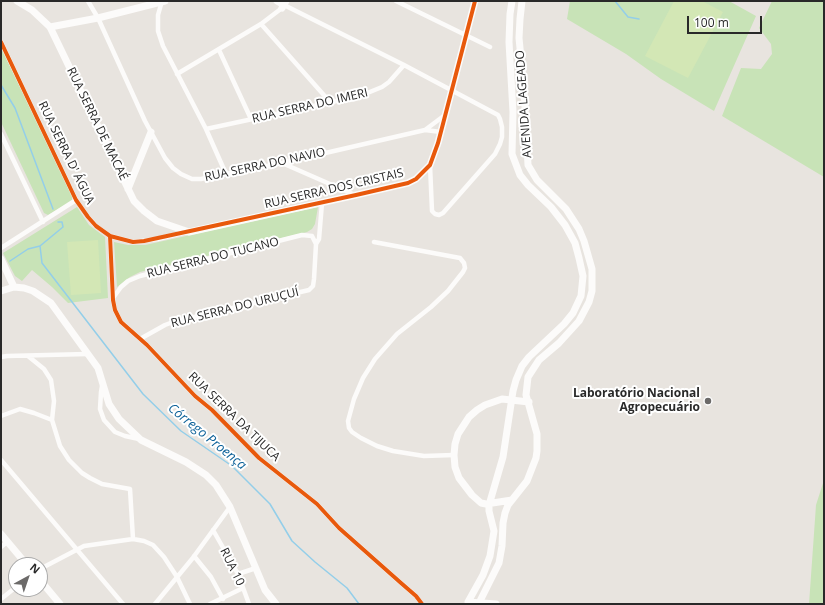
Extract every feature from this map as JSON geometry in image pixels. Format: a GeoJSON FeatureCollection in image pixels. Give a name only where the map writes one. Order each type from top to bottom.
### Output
{"type":"FeatureCollection","features":[{"type":"Feature","properties":{"kind":"main road","name":"RUA SERRA DE MACAÉ"},"geometry":{"type":"LineString","coordinates":[[17,1],[32,10],[50,27],[134,201],[157,221],[189,232]]}},
{"type":"Feature","properties":{"kind":"main road"},"geometry":{"type":"LineString","coordinates":[[50,27],[98,18],[163,1]]}},
{"type":"Feature","properties":{"kind":"main road"},"geometry":{"type":"LineString","coordinates":[[277,1],[284,5]]}},
{"type":"Feature","properties":{"kind":"main road","name":"RUA SERRA DOS CRISTAIS"},"geometry":{"type":"LineString","coordinates":[[189,232],[408,183],[416,179],[430,165],[445,115],[475,1]]}},
{"type":"Feature","properties":{"kind":"main road","name":"AVENIDA LAGEADO"},"geometry":{"type":"LineString","coordinates":[[467,603],[483,575],[491,551],[494,531],[489,505],[503,457],[516,380],[526,361],[564,324],[573,313],[581,296],[583,276],[580,258],[575,243],[565,225],[552,207],[528,185],[520,175],[512,154],[513,112],[509,42],[512,1]]}},
{"type":"Feature","properties":{"kind":"main road","name":"AVENIDA LAGEADO"},"geometry":{"type":"LineString","coordinates":[[478,603],[499,563],[502,546],[503,518],[508,505],[527,481],[532,471],[537,451],[537,434],[526,395],[528,377],[539,360],[562,340],[583,316],[589,302],[592,277],[587,253],[579,229],[566,209],[537,180],[528,165],[524,88],[519,38],[522,1]]}},
{"type":"Feature","properties":{"kind":"main road"},"geometry":{"type":"LineString","coordinates":[[128,189],[151,132]]}},
{"type":"Feature","properties":{"kind":"main road"},"geometry":{"type":"LineString","coordinates":[[1,259],[14,287]]}},
{"type":"Feature","properties":{"kind":"main road"},"geometry":{"type":"LineString","coordinates":[[1,291],[14,287],[33,291],[50,303],[98,368],[109,404],[119,419],[141,440],[186,462],[206,475],[216,485],[230,507],[265,590],[276,604]]}},
{"type":"Feature","properties":{"kind":"main road"},"geometry":{"type":"LineString","coordinates":[[512,500],[489,505],[478,500],[460,478],[454,455],[455,444],[458,434],[469,417],[477,410],[502,399],[529,402]]}},
{"type":"Feature","properties":{"kind":"main road"},"geometry":{"type":"LineString","coordinates":[[1,534],[20,557]]}},
{"type":"Feature","properties":{"kind":"main road"},"geometry":{"type":"LineString","coordinates":[[48,590],[59,603]]}},
{"type":"Feature","properties":{"kind":"main road"},"geometry":{"type":"LineString","coordinates":[[467,603],[496,604]]}},
{"type":"Feature","properties":{"kind":"street","name":"RUA SERRA DO NAVIO"},"geometry":{"type":"LineString","coordinates":[[88,1],[98,18],[151,132],[165,158],[173,168],[192,179],[201,179],[282,163],[425,130],[440,132]]}},
{"type":"Feature","properties":{"kind":"street"},"geometry":{"type":"LineString","coordinates":[[163,1],[158,15],[158,31],[163,46],[206,129],[226,174]]}},
{"type":"Feature","properties":{"kind":"street"},"geometry":{"type":"LineString","coordinates":[[396,1],[490,47]]}},
{"type":"Feature","properties":{"kind":"street"},"geometry":{"type":"LineString","coordinates":[[177,74],[261,24],[284,5],[451,89],[498,115],[502,127],[500,144],[488,163],[443,213],[439,215],[432,211],[430,165]]}},
{"type":"Feature","properties":{"kind":"street"},"geometry":{"type":"LineString","coordinates":[[261,24],[330,102]]}},
{"type":"Feature","properties":{"kind":"street","name":"RUA SERRA D' ÁGUA"},"geometry":{"type":"LineString","coordinates":[[1,42],[76,200],[96,226],[110,236],[133,242],[158,239],[189,232]]}},
{"type":"Feature","properties":{"kind":"street"},"geometry":{"type":"LineString","coordinates":[[219,50],[251,119]]}},
{"type":"Feature","properties":{"kind":"street","name":"RUA SERRA DO IMERI"},"geometry":{"type":"LineString","coordinates":[[206,129],[360,96],[382,87],[389,82],[404,65]]}},
{"type":"Feature","properties":{"kind":"street","name":"RUA SERRA DO NAVIO"},"geometry":{"type":"LineString","coordinates":[[425,130],[445,115]]}},
{"type":"Feature","properties":{"kind":"street"},"geometry":{"type":"LineString","coordinates":[[1,134],[43,222]]}},
{"type":"Feature","properties":{"kind":"street"},"geometry":{"type":"LineString","coordinates":[[282,163],[356,195]]}},
{"type":"Feature","properties":{"kind":"street"},"geometry":{"type":"LineString","coordinates":[[1,248],[76,200]]}},
{"type":"Feature","properties":{"kind":"street","name":"RUA SERRA DO URUÇUÍ"},"geometry":{"type":"LineString","coordinates":[[140,339],[164,325],[173,322],[309,290],[313,286],[316,244],[319,239],[322,203]]}},
{"type":"Feature","properties":{"kind":"street","name":"RUA SERRA DO TUCANO"},"geometry":{"type":"LineString","coordinates":[[113,298],[121,287],[128,281],[140,276],[302,235],[312,236],[316,244]]}},
{"type":"Feature","properties":{"kind":"street"},"geometry":{"type":"LineString","coordinates":[[110,236],[115,310],[121,322],[140,339]]}},
{"type":"Feature","properties":{"kind":"street"},"geometry":{"type":"LineString","coordinates":[[374,242],[460,258],[464,262],[465,268],[448,291],[431,308],[397,334],[375,359],[354,399],[348,421],[349,428],[352,432],[365,440],[393,451],[424,456],[454,455]]}},
{"type":"Feature","properties":{"kind":"street","name":"RUA SERRA DA TIJUCA"},"geometry":{"type":"LineString","coordinates":[[140,339],[167,365],[195,396],[212,410],[259,458],[317,504],[339,528],[416,596],[422,604]]}},
{"type":"Feature","properties":{"kind":"street"},"geometry":{"type":"LineString","coordinates":[[1,357],[87,354]]}},
{"type":"Feature","properties":{"kind":"street"},"geometry":{"type":"LineString","coordinates":[[28,356],[44,369],[51,380],[54,401],[52,420],[60,446],[69,460],[82,473],[102,484],[130,489],[133,539]]}},
{"type":"Feature","properties":{"kind":"street"},"geometry":{"type":"LineString","coordinates":[[103,383],[100,409],[104,420],[115,432],[141,440]]}},
{"type":"Feature","properties":{"kind":"street"},"geometry":{"type":"LineString","coordinates":[[1,416],[20,409],[34,412],[52,420]]}},
{"type":"Feature","properties":{"kind":"street"},"geometry":{"type":"LineString","coordinates":[[1,460],[123,604]]}},
{"type":"Feature","properties":{"kind":"street"},"geometry":{"type":"LineString","coordinates":[[155,604],[194,556],[230,507]]}},
{"type":"Feature","properties":{"kind":"street","name":"RUA 10"},"geometry":{"type":"LineString","coordinates":[[213,530],[238,574],[249,604]]}},
{"type":"Feature","properties":{"kind":"street"},"geometry":{"type":"LineString","coordinates":[[48,565],[76,550],[90,545],[133,539],[144,541],[153,545],[164,557],[177,577],[190,604]]}},
{"type":"Feature","properties":{"kind":"street"},"geometry":{"type":"LineString","coordinates":[[1,547],[7,542]]}},
{"type":"Feature","properties":{"kind":"street"},"geometry":{"type":"LineString","coordinates":[[194,556],[211,576],[223,599]]}},
{"type":"Feature","properties":{"kind":"street"},"geometry":{"type":"LineString","coordinates":[[238,574],[256,568]]}},
{"type":"Feature","properties":{"kind":"street"},"geometry":{"type":"LineString","coordinates":[[210,604],[243,588]]}},
{"type":"Feature","properties":{"kind":"green space"},"geometry":{"type":"Polygon","coordinates":[[[570,1],[729,1],[756,16],[714,111],[661,79],[626,54],[567,19],[570,1]]]}},
{"type":"Feature","properties":{"kind":"green space"},"geometry":{"type":"Polygon","coordinates":[[[674,1],[702,1],[723,12],[688,78],[645,56],[674,1]]]}},
{"type":"Feature","properties":{"kind":"green space"},"geometry":{"type":"Polygon","coordinates":[[[772,1],[824,1],[824,177],[722,116],[741,68],[761,69],[772,54],[771,44],[759,28],[772,1]]]}},
{"type":"Feature","properties":{"kind":"green space"},"geometry":{"type":"Polygon","coordinates":[[[1,48],[72,194],[72,201],[48,215],[44,213],[1,122],[1,48]]]}},
{"type":"Feature","properties":{"kind":"green space"},"geometry":{"type":"Polygon","coordinates":[[[77,207],[89,225],[105,237],[108,298],[68,303],[32,270],[22,281],[15,276],[3,253],[77,207]]]}},
{"type":"Feature","properties":{"kind":"green space"},"geometry":{"type":"Polygon","coordinates":[[[318,207],[315,224],[312,229],[307,232],[140,272],[130,277],[117,287],[114,242],[128,245],[145,245],[318,207]]]}},
{"type":"Feature","properties":{"kind":"green space"},"geometry":{"type":"Polygon","coordinates":[[[98,240],[101,293],[71,295],[67,242],[98,240]]]}},
{"type":"Feature","properties":{"kind":"green space"},"geometry":{"type":"Polygon","coordinates":[[[824,480],[824,604],[809,604],[816,505],[824,480]]]}},
{"type":"Feature","properties":{"kind":"waterway"},"geometry":{"type":"LineString","coordinates":[[615,1],[628,17],[639,19]]}},
{"type":"Feature","properties":{"kind":"waterway"},"geometry":{"type":"LineString","coordinates":[[1,85],[15,108],[53,209]]}},
{"type":"Feature","properties":{"kind":"waterway","name":"Córrego Proença"},"geometry":{"type":"LineString","coordinates":[[58,222],[62,222],[63,227],[40,246],[42,263],[143,394],[181,431],[232,466],[270,504],[292,541],[347,588],[359,604]]}},
{"type":"Feature","properties":{"kind":"waterway"},"geometry":{"type":"LineString","coordinates":[[10,261],[28,249],[40,246]]}},
{"type":"Feature","properties":{"kind":"cycle path"},"geometry":{"type":"LineString","coordinates":[[1,42],[76,200],[96,226],[110,236],[133,242],[144,241],[356,195],[408,183],[416,179],[430,165],[438,143],[475,1]]}},
{"type":"Feature","properties":{"kind":"cycle path"},"geometry":{"type":"LineString","coordinates":[[110,236],[113,300],[115,310],[121,322],[147,345],[195,396],[212,410],[259,458],[317,504],[339,528],[416,596],[422,604]]}},
{"type":"Feature","properties":{"kind":"place","name":"Laboratório Nacional Agropecuário"},"geometry":{"type":"Point","coordinates":[708,401]}}]}
